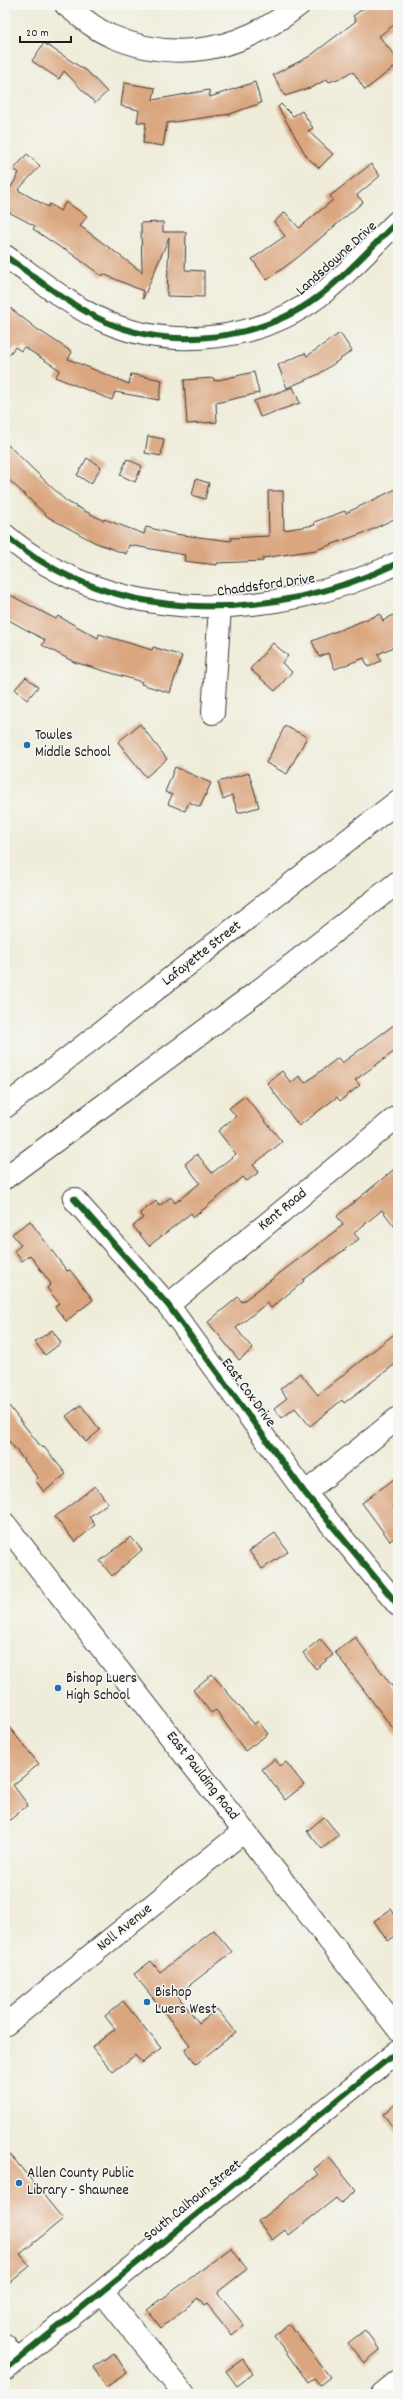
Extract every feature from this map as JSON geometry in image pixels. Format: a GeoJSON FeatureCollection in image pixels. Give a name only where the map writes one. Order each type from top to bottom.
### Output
{"type":"FeatureCollection","features":[{"type":"Feature","properties":{"kind":"main road"},"geometry":{"type":"LineString","coordinates":[[66,5],[86,21],[110,36],[138,46],[185,50],[229,44],[251,36],[283,18],[299,5]]}},
{"type":"Feature","properties":{"kind":"main road","name":"Landsdowne Drive"},"geometry":{"type":"LineString","coordinates":[[5,256],[88,312],[106,322],[133,331],[183,339],[231,334],[287,317],[321,295],[398,221]]}},
{"type":"Feature","properties":{"kind":"main road","name":"Chaddsford Drive"},"geometry":{"type":"LineString","coordinates":[[5,535],[39,561],[58,572],[103,590],[142,602],[220,607],[288,599],[325,590],[398,563]]}},
{"type":"Feature","properties":{"kind":"main road"},"geometry":{"type":"LineString","coordinates":[[213,712],[220,607]]}},
{"type":"Feature","properties":{"kind":"main road","name":"Lafayette Street"},"geometry":{"type":"LineString","coordinates":[[5,1107],[398,801]]}},
{"type":"Feature","properties":{"kind":"main road"},"geometry":{"type":"LineString","coordinates":[[5,1178],[257,992],[398,882]]}},
{"type":"Feature","properties":{"kind":"main road","name":"Kent Road"},"geometry":{"type":"LineString","coordinates":[[168,1305],[398,1116]]}},
{"type":"Feature","properties":{"kind":"main road","name":"East Cox Drive"},"geometry":{"type":"LineString","coordinates":[[74,1199],[168,1305],[305,1493],[398,1605]]}},
{"type":"Feature","properties":{"kind":"main road"},"geometry":{"type":"LineString","coordinates":[[305,1493],[398,1418]]}},
{"type":"Feature","properties":{"kind":"main road","name":"East Paulding Road"},"geometry":{"type":"LineString","coordinates":[[5,1524],[398,2029]]}},
{"type":"Feature","properties":{"kind":"main road","name":"Noll Avenue"},"geometry":{"type":"LineString","coordinates":[[5,2025],[244,1831]]}},
{"type":"Feature","properties":{"kind":"main road","name":"South Calhoun Street"},"geometry":{"type":"LineString","coordinates":[[9,2358],[102,2292],[398,2051]]}},
{"type":"Feature","properties":{"kind":"main road"},"geometry":{"type":"LineString","coordinates":[[102,2292],[184,2394]]}},
{"type":"Feature","properties":{"kind":"main road"},"geometry":{"type":"LineString","coordinates":[[382,2394],[398,2381]]}},
{"type":"Feature","properties":{"kind":"building"},"geometry":{"type":"Polygon","coordinates":[[[368,5],[398,5],[398,22],[379,36],[398,60],[398,64],[365,90],[354,73],[350,72],[343,77],[329,82],[327,79],[313,87],[285,96],[273,75],[310,56],[356,21],[353,16],[368,5]]]}},
{"type":"Feature","properties":{"kind":"building"},"geometry":{"type":"Polygon","coordinates":[[[44,43],[88,72],[107,92],[95,103],[64,71],[59,79],[32,61],[44,43]]]}},
{"type":"Feature","properties":{"kind":"building"},"geometry":{"type":"Polygon","coordinates":[[[255,82],[261,103],[230,114],[167,123],[163,146],[143,143],[146,123],[137,122],[139,110],[121,106],[124,83],[155,88],[153,100],[209,90],[210,97],[255,82]]]}},
{"type":"Feature","properties":{"kind":"building"},"geometry":{"type":"Polygon","coordinates":[[[281,104],[293,116],[302,111],[313,128],[308,131],[333,154],[319,168],[307,157],[278,107],[281,104]]]}},
{"type":"Feature","properties":{"kind":"building"},"geometry":{"type":"Polygon","coordinates":[[[27,154],[40,166],[18,190],[48,207],[50,204],[60,211],[66,202],[87,216],[80,226],[142,272],[141,223],[163,222],[163,232],[186,232],[185,270],[204,271],[204,297],[167,296],[169,237],[143,299],[143,291],[103,274],[102,276],[65,249],[64,250],[33,229],[35,226],[5,210],[5,198],[19,173],[14,169],[27,154]]]}},
{"type":"Feature","properties":{"kind":"building"},"geometry":{"type":"Polygon","coordinates":[[[371,164],[380,176],[357,195],[363,202],[297,258],[267,280],[252,259],[285,236],[274,222],[285,212],[299,228],[333,200],[330,196],[371,164]]]}},
{"type":"Feature","properties":{"kind":"building"},"geometry":{"type":"Polygon","coordinates":[[[5,304],[37,329],[72,352],[68,359],[129,384],[131,374],[162,380],[159,400],[115,392],[112,400],[55,377],[60,370],[24,347],[21,351],[15,347],[5,360],[5,304]]]}},
{"type":"Feature","properties":{"kind":"building"},"geometry":{"type":"Polygon","coordinates":[[[340,333],[352,351],[319,374],[287,388],[278,365],[305,353],[307,356],[340,333]]]}},
{"type":"Feature","properties":{"kind":"building"},"geometry":{"type":"Polygon","coordinates":[[[254,372],[259,393],[216,403],[217,422],[187,424],[184,380],[214,378],[214,381],[254,372]]]}},
{"type":"Feature","properties":{"kind":"building"},"geometry":{"type":"Polygon","coordinates":[[[293,387],[300,403],[260,417],[254,401],[293,387]]]}},
{"type":"Feature","properties":{"kind":"building"},"geometry":{"type":"Polygon","coordinates":[[[148,436],[164,439],[161,456],[145,453],[148,436]]]}},
{"type":"Feature","properties":{"kind":"building"},"geometry":{"type":"Polygon","coordinates":[[[5,442],[66,501],[104,521],[104,519],[144,534],[146,527],[174,534],[231,541],[231,538],[269,536],[268,491],[283,491],[284,530],[315,525],[314,522],[345,511],[346,513],[398,488],[398,517],[369,531],[316,550],[263,558],[263,561],[217,563],[217,565],[184,561],[185,555],[129,545],[126,554],[94,542],[48,517],[5,476],[5,442]]]}},
{"type":"Feature","properties":{"kind":"building"},"geometry":{"type":"Polygon","coordinates":[[[87,458],[101,467],[91,484],[77,475],[87,458]]]}},
{"type":"Feature","properties":{"kind":"building"},"geometry":{"type":"Polygon","coordinates":[[[127,459],[142,466],[135,482],[120,475],[127,459]]]}},
{"type":"Feature","properties":{"kind":"building"},"geometry":{"type":"Polygon","coordinates":[[[196,479],[209,483],[205,499],[192,495],[196,479]]]}},
{"type":"Feature","properties":{"kind":"building"},"geometry":{"type":"Polygon","coordinates":[[[10,595],[56,619],[58,616],[98,638],[99,634],[152,650],[153,647],[182,656],[170,693],[141,684],[142,682],[74,662],[42,645],[45,640],[5,618],[5,604],[10,595]]]}},
{"type":"Feature","properties":{"kind":"building"},"geometry":{"type":"Polygon","coordinates":[[[398,612],[398,645],[378,654],[381,661],[368,667],[364,658],[335,669],[328,653],[319,657],[312,641],[380,614],[383,621],[398,612]]]}},
{"type":"Feature","properties":{"kind":"building"},"geometry":{"type":"Polygon","coordinates":[[[273,643],[288,656],[282,663],[292,672],[275,691],[250,669],[273,643]]]}},
{"type":"Feature","properties":{"kind":"building"},"geometry":{"type":"Polygon","coordinates":[[[26,677],[38,687],[27,700],[15,689],[26,677]]]}},
{"type":"Feature","properties":{"kind":"building"},"geometry":{"type":"Polygon","coordinates":[[[140,724],[167,759],[146,777],[118,742],[140,724]]]}},
{"type":"Feature","properties":{"kind":"building"},"geometry":{"type":"Polygon","coordinates":[[[285,726],[307,737],[287,774],[266,763],[285,726]]]}},
{"type":"Feature","properties":{"kind":"building"},"geometry":{"type":"Polygon","coordinates":[[[175,767],[211,783],[200,807],[189,802],[185,811],[168,804],[172,795],[165,792],[175,767]]]}},
{"type":"Feature","properties":{"kind":"building"},"geometry":{"type":"Polygon","coordinates":[[[249,773],[259,807],[238,813],[232,795],[223,799],[218,782],[249,773]]]}},
{"type":"Feature","properties":{"kind":"building"},"geometry":{"type":"Polygon","coordinates":[[[398,1022],[398,1049],[355,1080],[360,1085],[340,1101],[337,1097],[299,1126],[267,1083],[282,1071],[291,1083],[299,1076],[305,1083],[338,1058],[342,1063],[398,1022]]]}},
{"type":"Feature","properties":{"kind":"building"},"geometry":{"type":"Polygon","coordinates":[[[245,1096],[282,1142],[253,1165],[259,1172],[247,1181],[243,1177],[194,1217],[191,1213],[149,1246],[133,1226],[143,1218],[140,1213],[156,1201],[159,1206],[171,1197],[175,1203],[200,1183],[185,1164],[197,1154],[212,1173],[236,1154],[218,1131],[236,1116],[229,1108],[245,1096]]]}},
{"type":"Feature","properties":{"kind":"building"},"geometry":{"type":"Polygon","coordinates":[[[398,1166],[398,1231],[382,1210],[354,1233],[359,1239],[303,1280],[304,1281],[271,1308],[267,1303],[236,1328],[253,1349],[239,1360],[208,1322],[238,1297],[242,1302],[343,1225],[337,1216],[398,1166]]]}},
{"type":"Feature","properties":{"kind":"building"},"geometry":{"type":"Polygon","coordinates":[[[30,1221],[67,1271],[70,1270],[93,1300],[66,1321],[55,1307],[59,1303],[47,1288],[51,1284],[30,1255],[22,1261],[14,1251],[21,1245],[12,1234],[30,1221]]]}},
{"type":"Feature","properties":{"kind":"building"},"geometry":{"type":"Polygon","coordinates":[[[52,1330],[61,1343],[45,1355],[35,1342],[52,1330]]]}},
{"type":"Feature","properties":{"kind":"building"},"geometry":{"type":"Polygon","coordinates":[[[398,1331],[398,1362],[344,1403],[342,1400],[310,1426],[295,1408],[282,1418],[274,1408],[287,1398],[280,1389],[300,1373],[318,1395],[398,1331]]]}},
{"type":"Feature","properties":{"kind":"building"},"geometry":{"type":"Polygon","coordinates":[[[5,1401],[42,1448],[44,1447],[66,1474],[44,1492],[35,1480],[38,1478],[5,1436],[5,1401]]]}},
{"type":"Feature","properties":{"kind":"building"},"geometry":{"type":"Polygon","coordinates":[[[81,1405],[100,1430],[86,1442],[66,1416],[81,1405]]]}},
{"type":"Feature","properties":{"kind":"building"},"geometry":{"type":"Polygon","coordinates":[[[398,1476],[398,1502],[393,1506],[398,1513],[398,1535],[390,1541],[362,1503],[398,1476]]]}},
{"type":"Feature","properties":{"kind":"building"},"geometry":{"type":"Polygon","coordinates":[[[95,1486],[108,1503],[89,1517],[95,1525],[75,1542],[55,1517],[95,1486]]]}},
{"type":"Feature","properties":{"kind":"building"},"geometry":{"type":"Polygon","coordinates":[[[275,1533],[288,1552],[262,1569],[249,1551],[275,1533]]]}},
{"type":"Feature","properties":{"kind":"building"},"geometry":{"type":"Polygon","coordinates":[[[131,1537],[142,1550],[112,1576],[100,1561],[131,1537]]]}},
{"type":"Feature","properties":{"kind":"building"},"geometry":{"type":"Polygon","coordinates":[[[355,1637],[398,1694],[398,1735],[335,1652],[355,1637]]]}},
{"type":"Feature","properties":{"kind":"building"},"geometry":{"type":"Polygon","coordinates":[[[320,1639],[333,1655],[316,1669],[303,1653],[320,1639]]]}},
{"type":"Feature","properties":{"kind":"building"},"geometry":{"type":"Polygon","coordinates":[[[212,1674],[254,1724],[258,1721],[268,1734],[245,1751],[216,1710],[211,1713],[193,1690],[212,1674]]]}},
{"type":"Feature","properties":{"kind":"building"},"geometry":{"type":"Polygon","coordinates":[[[5,1722],[39,1764],[13,1785],[28,1805],[5,1824],[5,1722]]]}},
{"type":"Feature","properties":{"kind":"building"},"geometry":{"type":"Polygon","coordinates":[[[275,1759],[280,1766],[286,1762],[304,1785],[285,1800],[262,1769],[275,1759]]]}},
{"type":"Feature","properties":{"kind":"building"},"geometry":{"type":"Polygon","coordinates":[[[324,1817],[339,1835],[322,1849],[307,1831],[324,1817]]]}},
{"type":"Feature","properties":{"kind":"building"},"geometry":{"type":"Polygon","coordinates":[[[391,1909],[398,1919],[398,1934],[388,1941],[374,1921],[391,1909]]]}},
{"type":"Feature","properties":{"kind":"building"},"geometry":{"type":"Polygon","coordinates":[[[214,1930],[232,1952],[177,1995],[199,2023],[217,2009],[236,2032],[196,2064],[185,2049],[190,2045],[134,1974],[151,1961],[160,1972],[214,1930]]]}},
{"type":"Feature","properties":{"kind":"building"},"geometry":{"type":"Polygon","coordinates":[[[123,2001],[161,2048],[142,2063],[135,2055],[113,2072],[92,2047],[115,2029],[105,2016],[123,2001]]]}},
{"type":"Feature","properties":{"kind":"building"},"geometry":{"type":"Polygon","coordinates":[[[398,2102],[398,2134],[383,2114],[398,2102]]]}},
{"type":"Feature","properties":{"kind":"building","name":"Allen County Public Library - Shawnee"},"geometry":{"type":"Polygon","coordinates":[[[5,2148],[63,2219],[20,2254],[30,2266],[5,2287],[5,2148]]]}},
{"type":"Feature","properties":{"kind":"building"},"geometry":{"type":"Polygon","coordinates":[[[329,2157],[356,2191],[341,2203],[336,2198],[289,2235],[285,2230],[272,2240],[258,2221],[318,2175],[314,2169],[329,2157]]]}},
{"type":"Feature","properties":{"kind":"building"},"geometry":{"type":"Polygon","coordinates":[[[231,2248],[247,2269],[219,2291],[218,2294],[244,2325],[232,2335],[207,2304],[204,2306],[198,2298],[161,2328],[147,2310],[231,2248]]]}},
{"type":"Feature","properties":{"kind":"building"},"geometry":{"type":"Polygon","coordinates":[[[289,2324],[330,2377],[320,2385],[314,2378],[308,2382],[274,2336],[289,2324]]]}},
{"type":"Feature","properties":{"kind":"building"},"geometry":{"type":"Polygon","coordinates":[[[365,2330],[380,2350],[364,2363],[348,2343],[365,2330]]]}},
{"type":"Feature","properties":{"kind":"building"},"geometry":{"type":"Polygon","coordinates":[[[114,2353],[127,2373],[106,2387],[93,2367],[114,2353]]]}},
{"type":"Feature","properties":{"kind":"building"},"geometry":{"type":"Polygon","coordinates":[[[243,2359],[253,2374],[237,2386],[226,2371],[243,2359]]]}},
{"type":"Feature","properties":{"kind":"cycle path"},"geometry":{"type":"LineString","coordinates":[[5,256],[67,300],[106,322],[132,331],[159,336],[188,338],[216,336],[244,331],[271,323],[296,311],[329,288],[398,221]]}},
{"type":"Feature","properties":{"kind":"cycle path"},"geometry":{"type":"LineString","coordinates":[[5,535],[48,565],[95,587],[144,600],[196,606],[248,605],[300,597],[350,583],[398,563]]}},
{"type":"Feature","properties":{"kind":"cycle path"},"geometry":{"type":"LineString","coordinates":[[74,1199],[168,1305],[305,1493],[398,1605]]}},
{"type":"Feature","properties":{"kind":"cycle path"},"geometry":{"type":"LineString","coordinates":[[5,2370],[398,2051]]}},
{"type":"Feature","properties":{"kind":"place","name":"Towles Middle School"},"geometry":{"type":"Point","coordinates":[27,745]}},
{"type":"Feature","properties":{"kind":"place","name":"Bishop Luers High School"},"geometry":{"type":"Point","coordinates":[58,1688]}},
{"type":"Feature","properties":{"kind":"place","name":"Bishop Luers West"},"geometry":{"type":"Point","coordinates":[147,2002]}},
{"type":"Feature","properties":{"kind":"place","name":"Allen County Public Library - Shawnee"},"geometry":{"type":"Point","coordinates":[19,2183]}}]}
